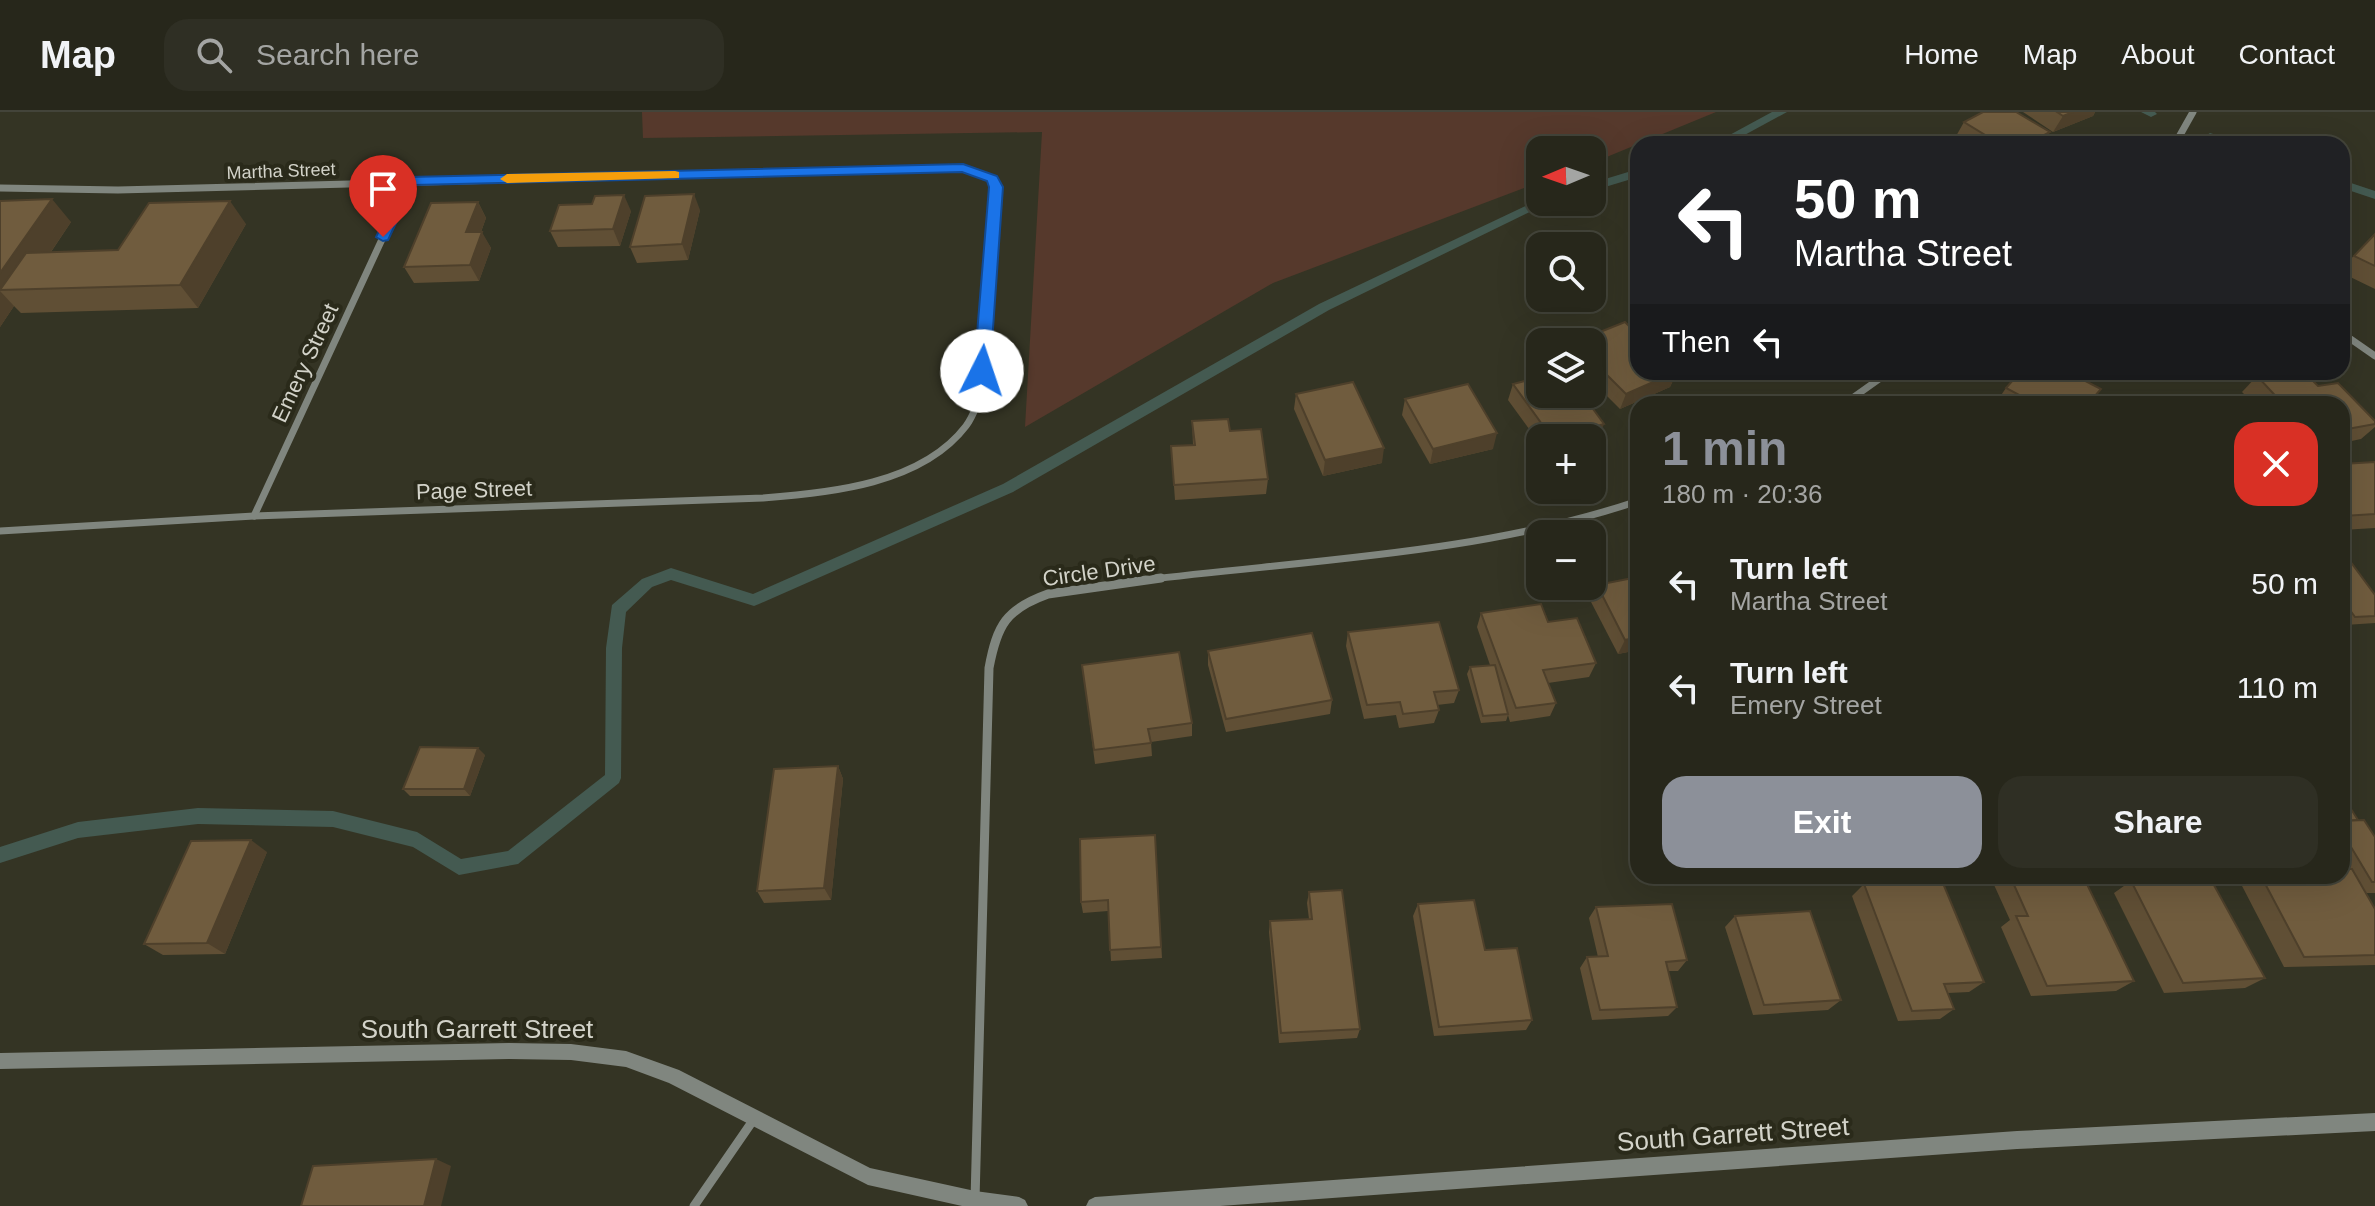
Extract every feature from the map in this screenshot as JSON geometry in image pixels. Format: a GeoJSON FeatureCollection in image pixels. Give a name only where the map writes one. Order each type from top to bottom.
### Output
{"type":"FeatureCollection","features":[{"type":"Feature","properties":{"kind":"street"},"geometry":{"type":"LineString","coordinates":[[2180,136],[2193,112]]}},
{"type":"Feature","properties":{"kind":"street","name":"Martha Street"},"geometry":{"type":"LineString","coordinates":[[0,188],[106,191],[963,168],[992,179],[996,187],[980,398],[975,417],[959,438],[941,451]]}},
{"type":"Feature","properties":{"kind":"street","name":"Emery Street"},"geometry":{"type":"LineString","coordinates":[[254,516],[409,181]]}},
{"type":"Feature","properties":{"kind":"street"},"geometry":{"type":"LineString","coordinates":[[2350,339],[2375,356]]}},
{"type":"Feature","properties":{"kind":"street"},"geometry":{"type":"LineString","coordinates":[[1855,396],[1878,380]]}},
{"type":"Feature","properties":{"kind":"street","name":"Page Street"},"geometry":{"type":"LineString","coordinates":[[0,531],[254,516],[804,496],[885,476],[941,451]]}},
{"type":"Feature","properties":{"kind":"street","name":"Circle Drive"},"geometry":{"type":"LineString","coordinates":[[975,1200],[989,668],[994,640],[1002,621],[1028,600],[1048,594],[1330,560],[1488,537],[1562,523],[1630,503]]}},
{"type":"Feature","properties":{"kind":"street","name":"South Garrett Street"},"geometry":{"type":"LineString","coordinates":[[0,1061],[571,1052],[626,1059],[673,1076],[868,1176],[975,1200],[1019,1206]]}},
{"type":"Feature","properties":{"kind":"street"},"geometry":{"type":"LineString","coordinates":[[694,1206],[754,1119]]}},
{"type":"Feature","properties":{"kind":"street","name":"South Garrett Street"},"geometry":{"type":"LineString","coordinates":[[1095,1206],[2001,1141],[2375,1122]]}},
{"type":"Feature","properties":{"kind":"shaded area"},"geometry":{"type":"Polygon","coordinates":[[[642,112],[1716,112],[1658,136],[1630,136],[1630,147],[1606,157],[1606,136],[1526,136],[1526,187],[1273,283],[1025,427],[1042,132],[643,138],[642,112]]]}},
{"type":"Feature","properties":{"kind":"building"},"geometry":{"type":"Polygon","coordinates":[[[1983,112],[2016,112],[2050,132],[2042,136],[1987,136],[1964,122],[1983,112]]]}},
{"type":"Feature","properties":{"kind":"building"},"geometry":{"type":"Polygon","coordinates":[[[694,194],[682,244],[630,247],[645,196],[694,194]]]}},
{"type":"Feature","properties":{"kind":"building"},"geometry":{"type":"Polygon","coordinates":[[[624,195],[613,229],[550,231],[559,205],[592,204],[595,196],[624,195]]]}},
{"type":"Feature","properties":{"kind":"building"},"geometry":{"type":"Polygon","coordinates":[[[52,199],[0,273],[0,201],[52,199]]]}},
{"type":"Feature","properties":{"kind":"building"},"geometry":{"type":"Polygon","coordinates":[[[230,201],[180,285],[0,290],[26,253],[118,250],[149,203],[230,201]]]}},
{"type":"Feature","properties":{"kind":"building"},"geometry":{"type":"Polygon","coordinates":[[[478,202],[466,232],[482,232],[470,265],[404,267],[431,203],[478,202]]]}},
{"type":"Feature","properties":{"kind":"building"},"geometry":{"type":"Polygon","coordinates":[[[2375,234],[2375,266],[2354,256],[2375,234]]]}},
{"type":"Feature","properties":{"kind":"building"},"geometry":{"type":"Polygon","coordinates":[[[1625,322],[1630,327],[1630,380],[1658,380],[1626,394],[1606,374],[1606,330],[1625,322]]]}},
{"type":"Feature","properties":{"kind":"building"},"geometry":{"type":"Polygon","coordinates":[[[2013,380],[2084,380],[2101,389],[2095,396],[2021,396],[2006,388],[2013,380]]]}},
{"type":"Feature","properties":{"kind":"building"},"geometry":{"type":"Polygon","coordinates":[[[2261,380],[2312,380],[2318,386],[2338,383],[2375,421],[2375,424],[2350,429],[2350,396],[2276,396],[2261,380]]]}},
{"type":"Feature","properties":{"kind":"building"},"geometry":{"type":"Polygon","coordinates":[[[1526,381],[1526,402],[1513,384],[1526,381]]]}},
{"type":"Feature","properties":{"kind":"building"},"geometry":{"type":"Polygon","coordinates":[[[1353,382],[1384,448],[1325,460],[1296,394],[1353,382]]]}},
{"type":"Feature","properties":{"kind":"building"},"geometry":{"type":"Polygon","coordinates":[[[1468,384],[1497,433],[1433,449],[1405,399],[1468,384]]]}},
{"type":"Feature","properties":{"kind":"building"},"geometry":{"type":"Polygon","coordinates":[[[1530,408],[1592,408],[1604,424],[1542,424],[1530,408]]]}},
{"type":"Feature","properties":{"kind":"building"},"geometry":{"type":"Polygon","coordinates":[[[1228,419],[1230,431],[1261,429],[1268,479],[1174,485],[1171,446],[1195,445],[1192,421],[1228,419]]]}},
{"type":"Feature","properties":{"kind":"building"},"geometry":{"type":"Polygon","coordinates":[[[2375,462],[2375,514],[2350,516],[2350,464],[2375,462]]]}},
{"type":"Feature","properties":{"kind":"building"},"geometry":{"type":"Polygon","coordinates":[[[2350,561],[2375,595],[2375,616],[2355,617],[2350,610],[2350,561]]]}},
{"type":"Feature","properties":{"kind":"building"},"geometry":{"type":"Polygon","coordinates":[[[1630,579],[1630,639],[1625,640],[1605,600],[1606,583],[1630,579]]]}},
{"type":"Feature","properties":{"kind":"building"},"geometry":{"type":"Polygon","coordinates":[[[1541,604],[1548,622],[1577,618],[1596,663],[1543,670],[1556,703],[1516,708],[1481,613],[1541,604]]]}},
{"type":"Feature","properties":{"kind":"building"},"geometry":{"type":"Polygon","coordinates":[[[1439,622],[1459,690],[1434,692],[1439,710],[1403,714],[1400,702],[1367,705],[1348,632],[1439,622]]]}},
{"type":"Feature","properties":{"kind":"building"},"geometry":{"type":"Polygon","coordinates":[[[1312,633],[1332,700],[1226,719],[1208,651],[1312,633]]]}},
{"type":"Feature","properties":{"kind":"building"},"geometry":{"type":"Polygon","coordinates":[[[1179,652],[1192,723],[1148,729],[1151,743],[1094,750],[1082,665],[1179,652]]]}},
{"type":"Feature","properties":{"kind":"building"},"geometry":{"type":"Polygon","coordinates":[[[1495,665],[1508,714],[1483,716],[1470,667],[1495,665]]]}},
{"type":"Feature","properties":{"kind":"building"},"geometry":{"type":"Polygon","coordinates":[[[420,747],[478,748],[464,789],[403,789],[420,747]]]}},
{"type":"Feature","properties":{"kind":"building"},"geometry":{"type":"Polygon","coordinates":[[[838,766],[824,888],[757,891],[774,769],[838,766]]]}},
{"type":"Feature","properties":{"kind":"building"},"geometry":{"type":"Polygon","coordinates":[[[2350,808],[2358,820],[2350,820],[2350,808]]]}},
{"type":"Feature","properties":{"kind":"building"},"geometry":{"type":"Polygon","coordinates":[[[2364,820],[2375,837],[2375,882],[2372,882],[2350,845],[2350,821],[2364,820]]]}},
{"type":"Feature","properties":{"kind":"building"},"geometry":{"type":"Polygon","coordinates":[[[1155,835],[1161,947],[1110,950],[1108,900],[1081,902],[1080,839],[1155,835]]]}},
{"type":"Feature","properties":{"kind":"building"},"geometry":{"type":"Polygon","coordinates":[[[251,840],[207,943],[144,944],[191,841],[251,840]]]}},
{"type":"Feature","properties":{"kind":"building"},"geometry":{"type":"Polygon","coordinates":[[[2352,869],[2375,909],[2375,955],[2304,957],[2265,884],[2350,884],[2352,869]]]}},
{"type":"Feature","properties":{"kind":"building"},"geometry":{"type":"Polygon","coordinates":[[[1864,884],[1943,884],[1984,982],[1944,984],[1954,1009],[1912,1011],[1864,884]]]}},
{"type":"Feature","properties":{"kind":"building"},"geometry":{"type":"Polygon","coordinates":[[[2014,884],[2087,884],[2134,981],[2047,986],[2016,916],[2028,916],[2014,884]]]}},
{"type":"Feature","properties":{"kind":"building"},"geometry":{"type":"Polygon","coordinates":[[[2133,884],[2213,884],[2265,978],[2183,983],[2133,884]]]}},
{"type":"Feature","properties":{"kind":"building"},"geometry":{"type":"Polygon","coordinates":[[[1342,890],[1360,1029],[1281,1033],[1270,921],[1312,919],[1309,892],[1342,890]]]}},
{"type":"Feature","properties":{"kind":"building"},"geometry":{"type":"Polygon","coordinates":[[[1474,900],[1485,950],[1517,948],[1532,1020],[1439,1027],[1418,904],[1474,900]]]}},
{"type":"Feature","properties":{"kind":"building"},"geometry":{"type":"Polygon","coordinates":[[[1672,904],[1687,960],[1666,962],[1677,1007],[1600,1010],[1587,957],[1608,956],[1596,907],[1672,904]]]}},
{"type":"Feature","properties":{"kind":"building"},"geometry":{"type":"Polygon","coordinates":[[[1810,911],[1841,1000],[1764,1005],[1735,916],[1810,911]]]}},
{"type":"Feature","properties":{"kind":"building"},"geometry":{"type":"Polygon","coordinates":[[[436,1159],[424,1206],[301,1206],[313,1166],[436,1159]]]}},
{"type":"Feature","properties":{"kind":"waterway"},"geometry":{"type":"LineString","coordinates":[[1734,136],[1781,112]]}},
{"type":"Feature","properties":{"kind":"waterway"},"geometry":{"type":"LineString","coordinates":[[2147,112],[2151,114]]}},
{"type":"Feature","properties":{"kind":"waterway"},"geometry":{"type":"LineString","coordinates":[[1606,183],[1630,175]]}},
{"type":"Feature","properties":{"kind":"waterway"},"geometry":{"type":"LineString","coordinates":[[2350,187],[2375,195]]}},
{"type":"Feature","properties":{"kind":"waterway"},"geometry":{"type":"LineString","coordinates":[[0,855],[78,830],[198,816],[333,819],[417,840],[459,867],[512,858],[613,778],[614,648],[618,609],[647,583],[671,574],[754,600],[1008,488],[1324,307],[1526,211]]}},
{"type":"Feature","properties":{"kind":"slow traffic"},"geometry":{"type":"LineString","coordinates":[[507,179],[675,175]]}},
{"type":"Feature","properties":{"kind":"route"},"geometry":{"type":"LineString","coordinates":[[383,237],[409,181],[963,168],[992,179],[996,187],[982,371]]}}]}
